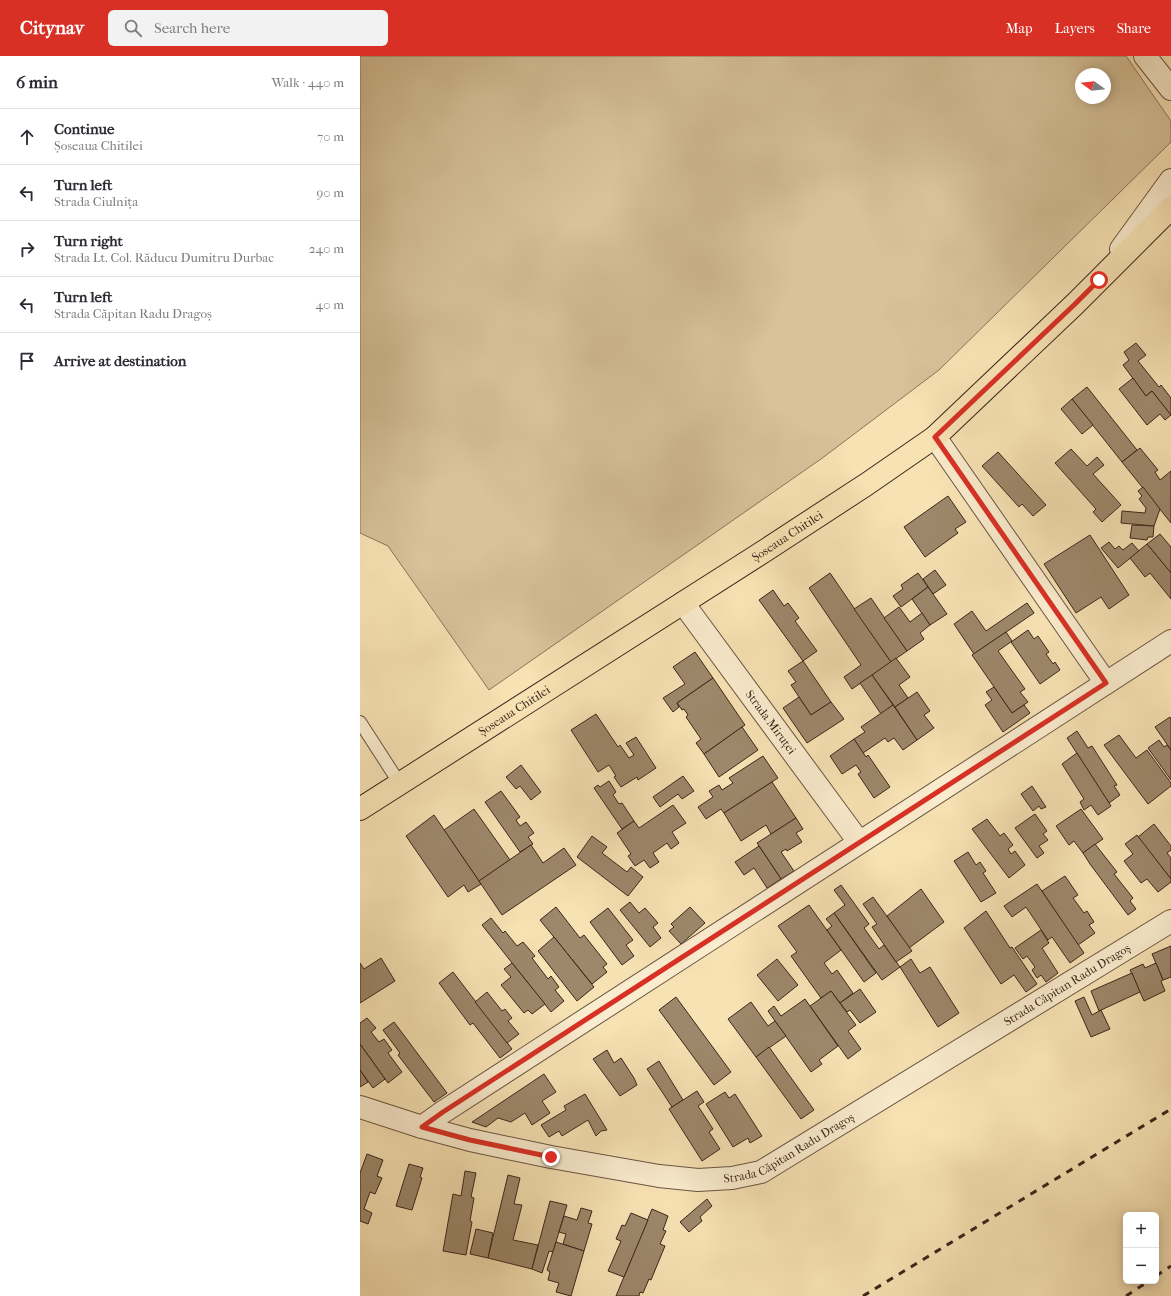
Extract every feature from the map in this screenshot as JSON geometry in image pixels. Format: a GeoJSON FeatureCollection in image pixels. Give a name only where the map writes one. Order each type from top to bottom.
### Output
{"type":"FeatureCollection","features":[{"type":"Feature","properties":{"kind":"main road","name":"Șoseaua Chitilei"},"geometry":{"type":"LineString","coordinates":[[360,809],[867,484],[935,437],[1075,304],[1171,208]]}},
{"type":"Feature","properties":{"kind":"street"},"geometry":{"type":"LineString","coordinates":[[1145,56],[1171,89]]}},
{"type":"Feature","properties":{"kind":"street"},"geometry":{"type":"LineString","coordinates":[[1099,280],[1171,180]]}},
{"type":"Feature","properties":{"kind":"street"},"geometry":{"type":"LineString","coordinates":[[935,437],[1106,683]]}},
{"type":"Feature","properties":{"kind":"street","name":"Strada Miruței"},"geometry":{"type":"LineString","coordinates":[[683,603],[859,842]]}},
{"type":"Feature","properties":{"kind":"street"},"geometry":{"type":"LineString","coordinates":[[422,1127],[449,1108],[1171,641]]}},
{"type":"Feature","properties":{"kind":"street","name":"Strada Căpitan Radu Dragoș"},"geometry":{"type":"LineString","coordinates":[[360,1107],[422,1127],[470,1140],[544,1156],[659,1176],[698,1180],[732,1178],[761,1172],[1171,921]]}},
{"type":"Feature","properties":{"kind":"lane"},"geometry":{"type":"LineString","coordinates":[[360,722],[400,784]]}},
{"type":"Feature","properties":{"kind":"shaded area"},"geometry":{"type":"Polygon","coordinates":[[[360,56],[1126,56],[1171,121],[1171,142],[939,370],[821,459],[489,690],[388,546],[360,533],[360,56]]]}},
{"type":"Feature","properties":{"kind":"building"},"geometry":{"type":"Polygon","coordinates":[[[1136,343],[1146,355],[1138,361],[1159,387],[1161,385],[1171,398],[1171,416],[1152,391],[1146,396],[1123,365],[1129,360],[1124,352],[1136,343]]]}},
{"type":"Feature","properties":{"kind":"building"},"geometry":{"type":"Polygon","coordinates":[[[1133,378],[1146,396],[1152,391],[1171,415],[1165,420],[1160,414],[1147,425],[1119,389],[1133,378]]]}},
{"type":"Feature","properties":{"kind":"building"},"geometry":{"type":"Polygon","coordinates":[[[1087,387],[1137,450],[1122,462],[1072,399],[1087,387]]]}},
{"type":"Feature","properties":{"kind":"building"},"geometry":{"type":"Polygon","coordinates":[[[1072,399],[1093,425],[1082,434],[1061,409],[1072,399]]]}},
{"type":"Feature","properties":{"kind":"building"},"geometry":{"type":"Polygon","coordinates":[[[1140,448],[1158,470],[1155,472],[1160,480],[1171,471],[1171,523],[1122,462],[1140,448]]]}},
{"type":"Feature","properties":{"kind":"building"},"geometry":{"type":"Polygon","coordinates":[[[1071,449],[1087,466],[1097,457],[1104,465],[1093,474],[1121,505],[1102,522],[1093,512],[1096,509],[1055,463],[1071,449]]]}},
{"type":"Feature","properties":{"kind":"building"},"geometry":{"type":"Polygon","coordinates":[[[998,452],[1046,505],[1033,516],[1022,504],[1019,507],[982,466],[998,452]]]}},
{"type":"Feature","properties":{"kind":"building"},"geometry":{"type":"Polygon","coordinates":[[[1143,487],[1160,509],[1154,526],[1121,523],[1122,511],[1145,513],[1146,508],[1139,499],[1142,496],[1138,491],[1143,487]]]}},
{"type":"Feature","properties":{"kind":"building"},"geometry":{"type":"Polygon","coordinates":[[[948,496],[966,522],[955,529],[958,533],[925,557],[904,527],[948,496]]]}},
{"type":"Feature","properties":{"kind":"building"},"geometry":{"type":"Polygon","coordinates":[[[1132,525],[1154,526],[1153,537],[1148,537],[1147,540],[1130,538],[1132,525]]]}},
{"type":"Feature","properties":{"kind":"building"},"geometry":{"type":"Polygon","coordinates":[[[1160,534],[1171,547],[1171,573],[1147,544],[1160,534]]]}},
{"type":"Feature","properties":{"kind":"building"},"geometry":{"type":"Polygon","coordinates":[[[1090,535],[1129,595],[1109,609],[1101,597],[1076,613],[1044,564],[1090,535]]]}},
{"type":"Feature","properties":{"kind":"building"},"geometry":{"type":"Polygon","coordinates":[[[1109,542],[1115,549],[1119,546],[1123,550],[1132,543],[1139,551],[1118,568],[1101,548],[1109,542]]]}},
{"type":"Feature","properties":{"kind":"building"},"geometry":{"type":"Polygon","coordinates":[[[1147,544],[1171,573],[1171,599],[1150,573],[1145,577],[1130,558],[1147,544]]]}},
{"type":"Feature","properties":{"kind":"building"},"geometry":{"type":"Polygon","coordinates":[[[935,570],[946,585],[933,594],[923,579],[935,570]]]}},
{"type":"Feature","properties":{"kind":"building"},"geometry":{"type":"Polygon","coordinates":[[[830,573],[891,662],[852,689],[844,677],[861,665],[809,588],[830,573]]]}},
{"type":"Feature","properties":{"kind":"building"},"geometry":{"type":"Polygon","coordinates":[[[918,573],[928,587],[901,607],[893,596],[903,589],[901,585],[918,573]]]}},
{"type":"Feature","properties":{"kind":"building"},"geometry":{"type":"Polygon","coordinates":[[[928,587],[947,614],[930,625],[912,599],[928,587]]]}},
{"type":"Feature","properties":{"kind":"building"},"geometry":{"type":"Polygon","coordinates":[[[773,590],[784,606],[788,603],[799,618],[795,621],[817,651],[803,661],[759,600],[773,590]]]}},
{"type":"Feature","properties":{"kind":"building"},"geometry":{"type":"Polygon","coordinates":[[[871,598],[907,651],[891,662],[854,609],[871,598]]]}},
{"type":"Feature","properties":{"kind":"building"},"geometry":{"type":"Polygon","coordinates":[[[1027,603],[1034,613],[974,654],[954,624],[972,611],[986,631],[1027,603]]]}},
{"type":"Feature","properties":{"kind":"building"},"geometry":{"type":"Polygon","coordinates":[[[899,607],[910,622],[922,613],[930,625],[920,633],[924,639],[907,651],[884,618],[899,607]]]}},
{"type":"Feature","properties":{"kind":"building"},"geometry":{"type":"Polygon","coordinates":[[[1028,630],[1034,639],[1038,636],[1049,652],[1046,654],[1053,664],[1055,662],[1060,670],[1040,684],[1011,642],[1028,630]]]}},
{"type":"Feature","properties":{"kind":"building"},"geometry":{"type":"Polygon","coordinates":[[[1006,632],[1012,641],[998,651],[1025,689],[1020,692],[1028,702],[1012,713],[972,655],[1006,632]]]}},
{"type":"Feature","properties":{"kind":"building"},"geometry":{"type":"Polygon","coordinates":[[[695,652],[713,678],[677,703],[679,707],[673,712],[663,698],[685,684],[673,667],[695,652]]]}},
{"type":"Feature","properties":{"kind":"building"},"geometry":{"type":"Polygon","coordinates":[[[896,658],[910,677],[899,685],[908,698],[895,707],[872,675],[896,658]]]}},
{"type":"Feature","properties":{"kind":"building"},"geometry":{"type":"Polygon","coordinates":[[[803,661],[831,702],[811,715],[791,685],[796,682],[788,671],[803,661]]]}},
{"type":"Feature","properties":{"kind":"building"},"geometry":{"type":"Polygon","coordinates":[[[872,675],[893,705],[881,714],[860,683],[872,675]]]}},
{"type":"Feature","properties":{"kind":"building"},"geometry":{"type":"Polygon","coordinates":[[[713,678],[745,725],[704,754],[696,743],[701,739],[686,717],[688,715],[684,709],[682,710],[677,703],[713,678]]]}},
{"type":"Feature","properties":{"kind":"building"},"geometry":{"type":"Polygon","coordinates":[[[994,687],[1012,713],[1024,705],[1030,713],[1003,732],[985,705],[992,700],[986,692],[994,687]]]}},
{"type":"Feature","properties":{"kind":"building"},"geometry":{"type":"Polygon","coordinates":[[[917,692],[930,711],[924,715],[934,728],[917,740],[895,707],[917,692]]]}},
{"type":"Feature","properties":{"kind":"building"},"geometry":{"type":"Polygon","coordinates":[[[799,697],[811,715],[831,702],[844,719],[807,743],[783,708],[799,697]]]}},
{"type":"Feature","properties":{"kind":"building"},"geometry":{"type":"Polygon","coordinates":[[[893,705],[917,740],[903,750],[894,738],[888,742],[885,738],[863,753],[854,739],[865,732],[861,727],[893,705]]]}},
{"type":"Feature","properties":{"kind":"building"},"geometry":{"type":"Polygon","coordinates":[[[596,714],[618,747],[620,745],[629,758],[634,755],[626,743],[636,737],[656,768],[638,780],[637,777],[621,787],[614,777],[616,776],[609,765],[598,772],[571,730],[596,714]]]}},
{"type":"Feature","properties":{"kind":"building"},"geometry":{"type":"Polygon","coordinates":[[[1170,717],[1171,719],[1171,750],[1155,727],[1170,717]]]}},
{"type":"Feature","properties":{"kind":"building"},"geometry":{"type":"Polygon","coordinates":[[[742,727],[758,750],[719,777],[704,754],[742,727]]]}},
{"type":"Feature","properties":{"kind":"building"},"geometry":{"type":"Polygon","coordinates":[[[1077,731],[1088,748],[1092,746],[1117,785],[1114,786],[1120,795],[1109,803],[1067,738],[1077,731]]]}},
{"type":"Feature","properties":{"kind":"building"},"geometry":{"type":"Polygon","coordinates":[[[1119,735],[1136,758],[1147,750],[1171,783],[1171,786],[1148,804],[1104,745],[1119,735]]]}},
{"type":"Feature","properties":{"kind":"building"},"geometry":{"type":"Polygon","coordinates":[[[854,739],[866,757],[868,755],[890,787],[874,798],[858,774],[861,772],[856,765],[842,774],[830,756],[854,739]]]}},
{"type":"Feature","properties":{"kind":"building"},"geometry":{"type":"Polygon","coordinates":[[[1159,740],[1164,747],[1167,745],[1171,750],[1171,780],[1148,748],[1159,740]]]}},
{"type":"Feature","properties":{"kind":"building"},"geometry":{"type":"Polygon","coordinates":[[[1077,753],[1111,806],[1098,815],[1091,805],[1084,810],[1080,802],[1084,799],[1062,764],[1077,753]]]}},
{"type":"Feature","properties":{"kind":"building"},"geometry":{"type":"Polygon","coordinates":[[[763,756],[778,778],[724,813],[721,809],[706,819],[698,807],[713,797],[709,791],[719,785],[722,790],[733,783],[729,778],[763,756]]]}},
{"type":"Feature","properties":{"kind":"building"},"geometry":{"type":"Polygon","coordinates":[[[521,765],[541,792],[531,800],[520,786],[516,789],[506,777],[521,765]]]}},
{"type":"Feature","properties":{"kind":"building"},"geometry":{"type":"Polygon","coordinates":[[[683,776],[694,791],[682,799],[678,794],[660,807],[653,797],[683,776]]]}},
{"type":"Feature","properties":{"kind":"building"},"geometry":{"type":"Polygon","coordinates":[[[609,781],[616,792],[613,795],[619,804],[622,803],[634,821],[622,829],[594,788],[598,785],[600,787],[609,781]]]}},
{"type":"Feature","properties":{"kind":"building"},"geometry":{"type":"Polygon","coordinates":[[[772,782],[796,818],[771,834],[766,825],[741,841],[724,813],[772,782]]]}},
{"type":"Feature","properties":{"kind":"building"},"geometry":{"type":"Polygon","coordinates":[[[1032,786],[1046,807],[1041,809],[1039,806],[1033,811],[1021,794],[1032,786]]]}},
{"type":"Feature","properties":{"kind":"building"},"geometry":{"type":"Polygon","coordinates":[[[501,791],[520,817],[516,820],[520,826],[526,822],[534,833],[528,837],[533,844],[520,852],[485,802],[501,791]]]}},
{"type":"Feature","properties":{"kind":"building"},"geometry":{"type":"Polygon","coordinates":[[[673,805],[686,823],[672,832],[679,843],[671,849],[667,843],[653,853],[659,862],[650,868],[644,860],[635,866],[628,856],[631,854],[617,833],[634,821],[639,828],[673,805]]]}},
{"type":"Feature","properties":{"kind":"building"},"geometry":{"type":"Polygon","coordinates":[[[474,809],[510,860],[479,881],[444,830],[474,809]]]}},
{"type":"Feature","properties":{"kind":"building"},"geometry":{"type":"Polygon","coordinates":[[[1081,809],[1103,839],[1083,853],[1074,841],[1069,845],[1056,826],[1081,809]]]}},
{"type":"Feature","properties":{"kind":"building"},"geometry":{"type":"Polygon","coordinates":[[[1035,814],[1047,831],[1043,834],[1048,840],[1039,846],[1044,853],[1037,858],[1015,828],[1035,814]]]}},
{"type":"Feature","properties":{"kind":"building"},"geometry":{"type":"Polygon","coordinates":[[[434,815],[481,884],[468,892],[464,885],[448,897],[406,836],[434,815]]]}},
{"type":"Feature","properties":{"kind":"building"},"geometry":{"type":"Polygon","coordinates":[[[796,818],[803,829],[796,833],[802,842],[787,851],[786,849],[781,852],[794,871],[781,879],[757,843],[796,818]]]}},
{"type":"Feature","properties":{"kind":"building"},"geometry":{"type":"Polygon","coordinates":[[[987,819],[1000,836],[1004,833],[1013,845],[1008,849],[1011,854],[1015,851],[1025,865],[1009,878],[972,829],[987,819]]]}},
{"type":"Feature","properties":{"kind":"building"},"geometry":{"type":"Polygon","coordinates":[[[1154,824],[1171,846],[1171,850],[1167,853],[1171,858],[1171,879],[1138,837],[1154,824]]]}},
{"type":"Feature","properties":{"kind":"building"},"geometry":{"type":"Polygon","coordinates":[[[1137,835],[1171,879],[1171,882],[1158,892],[1147,879],[1141,883],[1124,861],[1133,854],[1125,844],[1137,835]]]}},
{"type":"Feature","properties":{"kind":"building"},"geometry":{"type":"Polygon","coordinates":[[[592,836],[607,847],[602,853],[627,872],[631,867],[643,877],[628,896],[577,857],[592,836]]]}},
{"type":"Feature","properties":{"kind":"building"},"geometry":{"type":"Polygon","coordinates":[[[1095,844],[1117,872],[1114,874],[1133,898],[1130,901],[1136,909],[1128,915],[1083,853],[1095,844]]]}},
{"type":"Feature","properties":{"kind":"building"},"geometry":{"type":"Polygon","coordinates":[[[531,845],[543,863],[564,848],[576,865],[502,915],[479,881],[531,845]]]}},
{"type":"Feature","properties":{"kind":"building"},"geometry":{"type":"Polygon","coordinates":[[[759,846],[781,879],[767,888],[754,868],[744,875],[735,862],[759,846]]]}},
{"type":"Feature","properties":{"kind":"building"},"geometry":{"type":"Polygon","coordinates":[[[968,852],[976,865],[980,862],[986,871],[983,873],[996,893],[981,902],[954,861],[968,852]]]}},
{"type":"Feature","properties":{"kind":"building"},"geometry":{"type":"Polygon","coordinates":[[[1065,876],[1078,895],[1073,898],[1084,913],[1087,911],[1094,922],[1089,925],[1095,933],[1078,945],[1042,891],[1065,876]]]}},
{"type":"Feature","properties":{"kind":"building"},"geometry":{"type":"Polygon","coordinates":[[[1037,884],[1084,953],[1070,963],[1052,937],[1048,940],[1026,907],[1012,917],[1004,906],[1037,884]]]}},
{"type":"Feature","properties":{"kind":"building"},"geometry":{"type":"Polygon","coordinates":[[[841,885],[869,924],[864,928],[879,949],[884,945],[900,967],[882,980],[834,913],[845,905],[834,890],[841,885]]]}},
{"type":"Feature","properties":{"kind":"building"},"geometry":{"type":"Polygon","coordinates":[[[921,889],[944,922],[909,948],[887,916],[921,889]]]}},
{"type":"Feature","properties":{"kind":"building"},"geometry":{"type":"Polygon","coordinates":[[[873,897],[912,951],[896,962],[872,927],[877,924],[863,904],[873,897]]]}},
{"type":"Feature","properties":{"kind":"building"},"geometry":{"type":"Polygon","coordinates":[[[630,902],[639,913],[645,908],[658,923],[653,927],[661,938],[650,947],[620,910],[630,902]]]}},
{"type":"Feature","properties":{"kind":"building"},"geometry":{"type":"Polygon","coordinates":[[[809,905],[841,950],[824,963],[832,974],[837,970],[853,993],[840,1003],[831,991],[821,998],[791,956],[797,952],[778,926],[809,905]]]}},
{"type":"Feature","properties":{"kind":"building"},"geometry":{"type":"Polygon","coordinates":[[[556,907],[580,938],[584,935],[607,964],[603,967],[607,972],[592,984],[540,920],[556,907]]]}},
{"type":"Feature","properties":{"kind":"building"},"geometry":{"type":"Polygon","coordinates":[[[690,907],[705,923],[681,944],[669,931],[674,927],[671,924],[690,907]]]}},
{"type":"Feature","properties":{"kind":"building"},"geometry":{"type":"Polygon","coordinates":[[[608,908],[633,940],[626,945],[634,956],[622,965],[590,922],[608,908]]]}},
{"type":"Feature","properties":{"kind":"building"},"geometry":{"type":"Polygon","coordinates":[[[986,911],[1010,948],[1012,947],[1037,984],[1026,992],[1014,975],[1001,984],[964,928],[986,911]]]}},
{"type":"Feature","properties":{"kind":"building"},"geometry":{"type":"Polygon","coordinates":[[[834,913],[876,973],[864,982],[827,930],[832,926],[826,919],[834,913]]]}},
{"type":"Feature","properties":{"kind":"building"},"geometry":{"type":"Polygon","coordinates":[[[491,918],[503,933],[505,931],[517,946],[523,942],[535,956],[532,958],[548,979],[551,976],[559,987],[555,990],[564,1001],[551,1012],[482,925],[491,918]]]}},
{"type":"Feature","properties":{"kind":"building"},"geometry":{"type":"Polygon","coordinates":[[[1041,930],[1049,943],[1042,948],[1058,973],[1046,982],[1041,975],[1037,978],[1032,970],[1035,967],[1027,956],[1023,959],[1015,948],[1041,930]]]}},
{"type":"Feature","properties":{"kind":"building"},"geometry":{"type":"Polygon","coordinates":[[[554,937],[594,987],[577,1001],[538,951],[554,937]]]}},
{"type":"Feature","properties":{"kind":"building"},"geometry":{"type":"Polygon","coordinates":[[[1171,946],[1171,977],[1163,980],[1152,954],[1171,946]]]}},
{"type":"Feature","properties":{"kind":"building"},"geometry":{"type":"Polygon","coordinates":[[[381,958],[395,981],[360,1003],[360,963],[364,969],[381,958]]]}},
{"type":"Feature","properties":{"kind":"building"},"geometry":{"type":"Polygon","coordinates":[[[777,959],[798,985],[778,1001],[757,975],[777,959]]]}},
{"type":"Feature","properties":{"kind":"building"},"geometry":{"type":"Polygon","coordinates":[[[911,959],[920,973],[930,967],[959,1013],[938,1027],[900,967],[911,959]]]}},
{"type":"Feature","properties":{"kind":"building"},"geometry":{"type":"Polygon","coordinates":[[[512,963],[545,1004],[532,1014],[528,1010],[524,1013],[501,985],[511,977],[504,969],[512,963]]]}},
{"type":"Feature","properties":{"kind":"building"},"geometry":{"type":"Polygon","coordinates":[[[1156,963],[1163,980],[1161,981],[1165,991],[1144,1001],[1130,970],[1143,964],[1145,968],[1156,963]]]}},
{"type":"Feature","properties":{"kind":"building"},"geometry":{"type":"Polygon","coordinates":[[[453,972],[512,1049],[500,1058],[473,1023],[470,1025],[439,983],[453,972]]]}},
{"type":"Feature","properties":{"kind":"building"},"geometry":{"type":"Polygon","coordinates":[[[1132,973],[1140,992],[1099,1011],[1091,991],[1132,973]]]}},
{"type":"Feature","properties":{"kind":"building"},"geometry":{"type":"Polygon","coordinates":[[[860,989],[876,1012],[860,1023],[850,1010],[847,1012],[840,1003],[860,989]]]}},
{"type":"Feature","properties":{"kind":"building"},"geometry":{"type":"Polygon","coordinates":[[[831,991],[856,1025],[848,1031],[861,1049],[848,1059],[810,1006],[831,991]]]}},
{"type":"Feature","properties":{"kind":"building"},"geometry":{"type":"Polygon","coordinates":[[[487,992],[502,1011],[505,1009],[512,1018],[508,1021],[519,1034],[507,1043],[475,1002],[487,992]]]}},
{"type":"Feature","properties":{"kind":"building"},"geometry":{"type":"Polygon","coordinates":[[[676,997],[731,1072],[714,1085],[659,1010],[676,997]]]}},
{"type":"Feature","properties":{"kind":"building"},"geometry":{"type":"Polygon","coordinates":[[[1084,997],[1092,1015],[1101,1010],[1110,1029],[1091,1037],[1075,1001],[1084,997]]]}},
{"type":"Feature","properties":{"kind":"building"},"geometry":{"type":"Polygon","coordinates":[[[805,999],[838,1046],[819,1060],[822,1064],[811,1072],[768,1011],[774,1006],[781,1016],[805,999]]]}},
{"type":"Feature","properties":{"kind":"building"},"geometry":{"type":"Polygon","coordinates":[[[751,1002],[768,1026],[775,1021],[786,1036],[756,1057],[728,1019],[751,1002]]]}},
{"type":"Feature","properties":{"kind":"building"},"geometry":{"type":"Polygon","coordinates":[[[367,1018],[376,1028],[371,1032],[379,1042],[384,1039],[392,1050],[388,1053],[402,1072],[388,1083],[360,1044],[360,1023],[367,1018]]]}},
{"type":"Feature","properties":{"kind":"building"},"geometry":{"type":"Polygon","coordinates":[[[394,1022],[447,1093],[434,1102],[398,1055],[400,1053],[383,1030],[394,1022]]]}},
{"type":"Feature","properties":{"kind":"building"},"geometry":{"type":"Polygon","coordinates":[[[360,1044],[385,1079],[373,1088],[360,1070],[360,1044]]]}},
{"type":"Feature","properties":{"kind":"building"},"geometry":{"type":"Polygon","coordinates":[[[769,1047],[814,1110],[801,1119],[756,1057],[769,1047]]]}},
{"type":"Feature","properties":{"kind":"building"},"geometry":{"type":"Polygon","coordinates":[[[607,1050],[614,1063],[621,1058],[637,1085],[620,1096],[593,1059],[607,1050]]]}},
{"type":"Feature","properties":{"kind":"building"},"geometry":{"type":"Polygon","coordinates":[[[659,1061],[683,1100],[672,1107],[647,1069],[659,1061]]]}},
{"type":"Feature","properties":{"kind":"building"},"geometry":{"type":"Polygon","coordinates":[[[360,1070],[368,1082],[360,1087],[360,1070]]]}},
{"type":"Feature","properties":{"kind":"building"},"geometry":{"type":"Polygon","coordinates":[[[544,1074],[556,1092],[542,1101],[550,1113],[532,1125],[525,1113],[511,1122],[498,1118],[486,1127],[472,1122],[544,1074]]]}},
{"type":"Feature","properties":{"kind":"building"},"geometry":{"type":"Polygon","coordinates":[[[697,1091],[704,1102],[698,1106],[713,1129],[709,1132],[720,1149],[702,1161],[669,1109],[697,1091]]]}},
{"type":"Feature","properties":{"kind":"building"},"geometry":{"type":"Polygon","coordinates":[[[725,1092],[729,1098],[735,1094],[762,1136],[750,1143],[748,1138],[733,1147],[706,1104],[725,1092]]]}},
{"type":"Feature","properties":{"kind":"building"},"geometry":{"type":"Polygon","coordinates":[[[585,1094],[607,1130],[601,1131],[596,1136],[588,1120],[562,1136],[559,1131],[549,1137],[541,1125],[566,1110],[564,1106],[585,1094]]]}},
{"type":"Feature","properties":{"kind":"building"},"geometry":{"type":"Polygon","coordinates":[[[367,1154],[383,1160],[377,1176],[382,1178],[375,1194],[370,1192],[364,1209],[372,1213],[368,1224],[360,1221],[360,1173],[367,1154]]]}},
{"type":"Feature","properties":{"kind":"building"},"geometry":{"type":"Polygon","coordinates":[[[409,1164],[423,1168],[420,1177],[422,1178],[412,1210],[396,1206],[409,1164]]]}},
{"type":"Feature","properties":{"kind":"building"},"geometry":{"type":"Polygon","coordinates":[[[465,1171],[476,1173],[471,1197],[474,1198],[470,1221],[472,1222],[466,1255],[443,1251],[453,1194],[461,1196],[465,1171]]]}},
{"type":"Feature","properties":{"kind":"building"},"geometry":{"type":"Polygon","coordinates":[[[508,1175],[520,1178],[514,1204],[522,1205],[513,1240],[538,1245],[532,1269],[488,1258],[508,1175]]]}},
{"type":"Feature","properties":{"kind":"building"},"geometry":{"type":"Polygon","coordinates":[[[707,1199],[712,1206],[700,1217],[702,1221],[689,1232],[680,1222],[707,1199]]]}},
{"type":"Feature","properties":{"kind":"building"},"geometry":{"type":"Polygon","coordinates":[[[550,1201],[567,1205],[553,1252],[549,1251],[542,1273],[532,1269],[550,1201]]]}},
{"type":"Feature","properties":{"kind":"building"},"geometry":{"type":"Polygon","coordinates":[[[581,1208],[592,1211],[588,1223],[592,1224],[584,1251],[563,1244],[566,1234],[559,1232],[564,1216],[577,1220],[581,1208]]]}},
{"type":"Feature","properties":{"kind":"building"},"geometry":{"type":"Polygon","coordinates":[[[652,1209],[668,1216],[663,1230],[666,1231],[660,1244],[665,1246],[651,1280],[649,1279],[643,1293],[640,1292],[639,1296],[616,1296],[652,1209]]]}},
{"type":"Feature","properties":{"kind":"building"},"geometry":{"type":"Polygon","coordinates":[[[631,1213],[648,1220],[624,1277],[608,1271],[621,1241],[616,1239],[622,1225],[625,1226],[631,1213]]]}},
{"type":"Feature","properties":{"kind":"building"},"geometry":{"type":"Polygon","coordinates":[[[476,1229],[493,1233],[488,1258],[470,1254],[476,1229]]]}},
{"type":"Feature","properties":{"kind":"building"},"geometry":{"type":"Polygon","coordinates":[[[556,1242],[584,1251],[571,1296],[556,1292],[559,1283],[548,1280],[550,1272],[547,1270],[556,1242]]]}},
{"type":"Feature","properties":{"kind":"railway"},"geometry":{"type":"LineString","coordinates":[[863,1296],[1171,1109]]}},
{"type":"Feature","properties":{"kind":"railway"},"geometry":{"type":"LineString","coordinates":[[1159,1274],[1171,1266]]}},
{"type":"Feature","properties":{"kind":"railway"},"geometry":{"type":"LineString","coordinates":[[1126,1296],[1144,1284]]}},
{"type":"Feature","properties":{"kind":"route"},"geometry":{"type":"LineString","coordinates":[[551,1157],[470,1140],[422,1127],[650,977],[1106,683],[935,437],[1099,280]]}}]}
